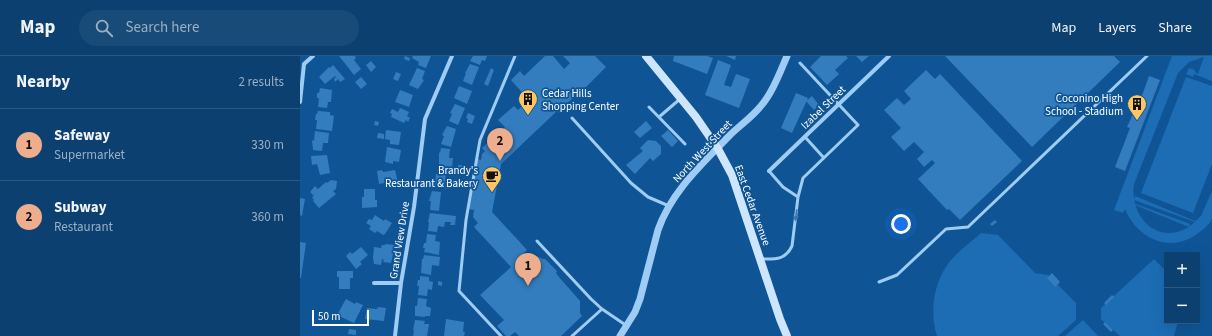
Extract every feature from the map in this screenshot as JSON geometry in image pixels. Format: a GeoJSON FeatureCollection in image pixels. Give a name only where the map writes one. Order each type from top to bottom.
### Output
{"type":"FeatureCollection","features":[{"type":"Feature","properties":{"kind":"main road","name":"East Cedar Avenue"},"geometry":{"type":"LineString","coordinates":[[646,56],[696,116],[718,149],[732,175],[787,336]]}},
{"type":"Feature","properties":{"kind":"street"},"geometry":{"type":"LineString","coordinates":[[300,102],[304,64],[313,56]]}},
{"type":"Feature","properties":{"kind":"street","name":"Grand View Drive"},"geometry":{"type":"LineString","coordinates":[[396,336],[402,282],[414,207],[425,119],[452,56]]}},
{"type":"Feature","properties":{"kind":"street","name":"North West Street"},"geometry":{"type":"LineString","coordinates":[[620,336],[627,326],[640,299],[658,230],[669,206],[685,182],[762,106],[787,56]]}},
{"type":"Feature","properties":{"kind":"street","name":"Izabel Street"},"geometry":{"type":"LineString","coordinates":[[769,171],[889,56]]}},
{"type":"Feature","properties":{"kind":"street"},"geometry":{"type":"LineString","coordinates":[[374,283],[402,282]]}},
{"type":"Feature","properties":{"kind":"lane"},"geometry":{"type":"LineString","coordinates":[[501,336],[459,291],[466,220],[480,140],[515,56]]}},
{"type":"Feature","properties":{"kind":"lane"},"geometry":{"type":"LineString","coordinates":[[879,282],[897,275],[946,229],[968,227],[1147,56]]}},
{"type":"Feature","properties":{"kind":"lane"},"geometry":{"type":"LineString","coordinates":[[760,259],[777,259],[787,255],[790,252],[798,197],[803,178],[858,125],[800,63]]}},
{"type":"Feature","properties":{"kind":"lane"},"geometry":{"type":"LineString","coordinates":[[659,117],[681,98]]}},
{"type":"Feature","properties":{"kind":"lane"},"geometry":{"type":"LineString","coordinates":[[649,107],[685,144]]}},
{"type":"Feature","properties":{"kind":"lane"},"geometry":{"type":"LineString","coordinates":[[572,118],[631,183],[648,197],[669,206]]}},
{"type":"Feature","properties":{"kind":"lane"},"geometry":{"type":"LineString","coordinates":[[805,137],[824,158]]}},
{"type":"Feature","properties":{"kind":"lane"},"geometry":{"type":"LineString","coordinates":[[769,171],[783,187],[798,197]]}},
{"type":"Feature","properties":{"kind":"lane"},"geometry":{"type":"LineString","coordinates":[[537,241],[591,299],[602,309],[627,326]]}},
{"type":"Feature","properties":{"kind":"lane"},"geometry":{"type":"LineString","coordinates":[[572,336],[602,309]]}},
{"type":"Feature","properties":{"kind":"shaded area"},"geometry":{"type":"Polygon","coordinates":[[[1172,56],[1212,56],[1212,81],[1194,74],[1193,77],[1186,74],[1189,68],[1195,70],[1198,74],[1204,57],[1189,62],[1178,73],[1134,184],[1136,204],[1190,224],[1189,227],[1201,216],[1212,191],[1211,221],[1201,231],[1186,240],[1176,243],[1165,243],[1155,240],[1137,228],[1125,209],[1123,213],[1114,210],[1172,56]],[[1136,205],[1141,217],[1148,225],[1157,230],[1167,233],[1178,232],[1189,227],[1136,205]]]}},
{"type":"Feature","properties":{"kind":"shaded area"},"geometry":{"type":"Polygon","coordinates":[[[1186,77],[1212,86],[1212,164],[1193,213],[1141,193],[1186,77]]]}},
{"type":"Feature","properties":{"kind":"shaded area"},"geometry":{"type":"Polygon","coordinates":[[[1135,196],[1195,221],[1195,222],[1134,200],[1135,196]]]}},
{"type":"Feature","properties":{"kind":"shaded area"},"geometry":{"type":"Polygon","coordinates":[[[981,233],[998,235],[1035,273],[1048,275],[1076,303],[1076,320],[1058,336],[937,336],[933,316],[933,306],[937,286],[945,268],[951,260],[981,233]]]}},
{"type":"Feature","properties":{"kind":"shaded area"},"geometry":{"type":"Polygon","coordinates":[[[1154,259],[1164,269],[1164,324],[1177,324],[1174,336],[1120,336],[1101,319],[1101,308],[1154,259]]]}},
{"type":"Feature","properties":{"kind":"shaded area"},"geometry":{"type":"Polygon","coordinates":[[[1083,320],[1098,336],[1065,336],[1083,320]]]}},
{"type":"Feature","properties":{"kind":"building"},"geometry":{"type":"Polygon","coordinates":[[[339,56],[355,56],[356,58],[354,60],[361,69],[354,75],[339,56]]]}},
{"type":"Feature","properties":{"kind":"building"},"geometry":{"type":"Polygon","coordinates":[[[405,56],[410,58],[409,61],[404,59],[405,56]]]}},
{"type":"Feature","properties":{"kind":"building"},"geometry":{"type":"Polygon","coordinates":[[[413,56],[431,56],[426,68],[418,65],[419,62],[412,58],[413,56]]]}},
{"type":"Feature","properties":{"kind":"building"},"geometry":{"type":"Polygon","coordinates":[[[473,56],[487,56],[485,61],[482,60],[480,65],[470,61],[473,56]]]}},
{"type":"Feature","properties":{"kind":"building"},"geometry":{"type":"Polygon","coordinates":[[[545,56],[553,56],[564,69],[570,63],[563,56],[595,56],[606,67],[578,95],[577,94],[563,107],[564,108],[559,113],[557,111],[501,164],[492,212],[527,250],[523,254],[524,255],[535,258],[537,256],[545,259],[557,271],[556,273],[559,277],[580,301],[580,313],[582,316],[561,336],[519,336],[515,332],[510,336],[506,336],[497,326],[504,320],[480,295],[511,267],[474,227],[478,223],[473,217],[474,210],[468,209],[478,159],[481,160],[482,154],[485,151],[482,148],[505,127],[498,120],[514,106],[518,110],[529,100],[511,80],[520,71],[524,76],[545,56]]]}},
{"type":"Feature","properties":{"kind":"building"},"geometry":{"type":"Polygon","coordinates":[[[674,56],[707,56],[713,58],[707,74],[673,61],[674,56]]]}},
{"type":"Feature","properties":{"kind":"building"},"geometry":{"type":"Polygon","coordinates":[[[726,56],[736,56],[735,60],[726,56]]]}},
{"type":"Feature","properties":{"kind":"building"},"geometry":{"type":"Polygon","coordinates":[[[821,56],[846,56],[848,58],[835,70],[839,74],[827,85],[810,67],[821,56]]]}},
{"type":"Feature","properties":{"kind":"building"},"geometry":{"type":"Polygon","coordinates":[[[856,56],[869,56],[862,62],[856,56]]]}},
{"type":"Feature","properties":{"kind":"building"},"geometry":{"type":"Polygon","coordinates":[[[945,56],[1114,56],[1120,62],[1032,147],[945,56]]]}},
{"type":"Feature","properties":{"kind":"building"},"geometry":{"type":"Polygon","coordinates":[[[718,60],[731,65],[724,85],[731,87],[736,74],[750,79],[739,108],[705,95],[718,60]]]}},
{"type":"Feature","properties":{"kind":"building"},"geometry":{"type":"Polygon","coordinates":[[[371,61],[376,67],[371,72],[366,65],[371,61]]]}},
{"type":"Feature","properties":{"kind":"building"},"geometry":{"type":"Polygon","coordinates":[[[470,64],[479,67],[472,85],[463,81],[470,64]]]}},
{"type":"Feature","properties":{"kind":"building"},"geometry":{"type":"Polygon","coordinates":[[[333,65],[345,79],[340,82],[338,79],[335,82],[335,76],[325,84],[319,77],[333,65]]]}},
{"type":"Feature","properties":{"kind":"building"},"geometry":{"type":"Polygon","coordinates":[[[417,68],[425,71],[422,79],[424,80],[418,89],[409,85],[417,68]]]}},
{"type":"Feature","properties":{"kind":"building"},"geometry":{"type":"Polygon","coordinates":[[[491,68],[494,70],[488,86],[484,84],[491,68]]]}},
{"type":"Feature","properties":{"kind":"building"},"geometry":{"type":"Polygon","coordinates":[[[926,70],[935,79],[940,74],[1022,161],[960,220],[949,209],[947,210],[918,179],[935,163],[932,160],[924,167],[917,159],[924,152],[914,142],[904,151],[891,137],[901,128],[884,110],[897,98],[904,105],[911,99],[904,91],[926,70]]]}},
{"type":"Feature","properties":{"kind":"building"},"geometry":{"type":"Polygon","coordinates":[[[396,72],[401,74],[398,81],[393,79],[396,72]]]}},
{"type":"Feature","properties":{"kind":"building","name":"Coconino High School - Stadium"},"geometry":{"type":"Polygon","coordinates":[[[1149,76],[1160,80],[1125,171],[1115,167],[1130,128],[1127,127],[1133,114],[1135,115],[1149,76]]]}},
{"type":"Feature","properties":{"kind":"building"},"geometry":{"type":"Polygon","coordinates":[[[361,77],[367,84],[361,89],[355,82],[361,77]]]}},
{"type":"Feature","properties":{"kind":"building"},"geometry":{"type":"Polygon","coordinates":[[[459,86],[472,91],[467,104],[454,98],[459,86]]]}},
{"type":"Feature","properties":{"kind":"building"},"geometry":{"type":"Polygon","coordinates":[[[320,88],[332,90],[331,102],[328,102],[327,108],[318,107],[319,98],[317,98],[317,93],[319,93],[320,88]]]}},
{"type":"Feature","properties":{"kind":"building"},"geometry":{"type":"Polygon","coordinates":[[[400,90],[413,95],[409,107],[395,102],[400,90]]]}},
{"type":"Feature","properties":{"kind":"building"},"geometry":{"type":"Polygon","coordinates":[[[796,93],[808,98],[792,133],[781,128],[796,93]]]}},
{"type":"Feature","properties":{"kind":"building"},"geometry":{"type":"Polygon","coordinates":[[[812,96],[819,105],[814,110],[806,101],[812,96]]]}},
{"type":"Feature","properties":{"kind":"building"},"geometry":{"type":"Polygon","coordinates":[[[455,104],[465,108],[458,125],[449,121],[452,114],[450,113],[455,104]]]}},
{"type":"Feature","properties":{"kind":"building"},"geometry":{"type":"Polygon","coordinates":[[[400,108],[409,112],[407,116],[410,118],[408,122],[406,120],[404,123],[391,117],[392,114],[390,113],[392,109],[398,112],[400,108]]]}},
{"type":"Feature","properties":{"kind":"building"},"geometry":{"type":"Polygon","coordinates":[[[318,111],[330,112],[330,115],[334,116],[332,131],[316,129],[317,120],[315,120],[318,111]]]}},
{"type":"Feature","properties":{"kind":"building"},"geometry":{"type":"Polygon","coordinates":[[[468,113],[475,116],[472,124],[467,122],[468,119],[466,118],[468,113]]]}},
{"type":"Feature","properties":{"kind":"building"},"geometry":{"type":"Polygon","coordinates":[[[375,121],[379,122],[378,126],[374,125],[375,121]]]}},
{"type":"Feature","properties":{"kind":"building"},"geometry":{"type":"Polygon","coordinates":[[[646,121],[652,128],[640,138],[634,132],[646,121]]]}},
{"type":"Feature","properties":{"kind":"building"},"geometry":{"type":"Polygon","coordinates":[[[447,126],[456,129],[451,147],[441,144],[444,136],[442,135],[447,126]]]}},
{"type":"Feature","properties":{"kind":"building"},"geometry":{"type":"Polygon","coordinates":[[[386,130],[401,132],[399,145],[390,144],[390,140],[385,139],[386,130]]]}},
{"type":"Feature","properties":{"kind":"building"},"geometry":{"type":"Polygon","coordinates":[[[668,130],[678,141],[672,147],[661,136],[668,130]]]}},
{"type":"Feature","properties":{"kind":"building"},"geometry":{"type":"Polygon","coordinates":[[[315,131],[329,133],[328,143],[323,143],[322,151],[313,150],[312,140],[314,141],[315,131]]]}},
{"type":"Feature","properties":{"kind":"building"},"geometry":{"type":"Polygon","coordinates":[[[378,133],[384,134],[384,139],[377,138],[378,133]]]}},
{"type":"Feature","properties":{"kind":"building"},"geometry":{"type":"Polygon","coordinates":[[[648,140],[656,141],[661,146],[661,154],[653,161],[650,158],[635,174],[626,165],[643,151],[640,148],[648,140]]]}},
{"type":"Feature","properties":{"kind":"building"},"geometry":{"type":"Polygon","coordinates":[[[387,147],[401,150],[399,162],[393,161],[393,164],[385,162],[387,147]]]}},
{"type":"Feature","properties":{"kind":"building"},"geometry":{"type":"Polygon","coordinates":[[[441,148],[450,149],[449,158],[453,158],[452,168],[439,167],[439,152],[440,153],[441,148]]]}},
{"type":"Feature","properties":{"kind":"building"},"geometry":{"type":"Polygon","coordinates":[[[327,155],[330,173],[320,175],[317,164],[312,165],[311,156],[327,155]]]}},
{"type":"Feature","properties":{"kind":"building"},"geometry":{"type":"Polygon","coordinates":[[[458,165],[462,165],[462,169],[457,169],[458,165]]]}},
{"type":"Feature","properties":{"kind":"building"},"geometry":{"type":"Polygon","coordinates":[[[382,170],[383,172],[395,170],[398,183],[390,184],[390,182],[379,184],[377,171],[382,170]]]}},
{"type":"Feature","properties":{"kind":"building"},"geometry":{"type":"Polygon","coordinates":[[[436,174],[446,175],[445,179],[450,179],[449,189],[435,187],[436,174]]]}},
{"type":"Feature","properties":{"kind":"building"},"geometry":{"type":"Polygon","coordinates":[[[331,180],[337,181],[336,189],[333,191],[336,194],[319,208],[313,201],[314,200],[312,197],[314,196],[310,192],[315,186],[318,189],[326,182],[327,183],[331,180]]]}},
{"type":"Feature","properties":{"kind":"building"},"geometry":{"type":"Polygon","coordinates":[[[364,189],[375,189],[375,200],[377,200],[377,207],[362,208],[364,189]]]}},
{"type":"Feature","properties":{"kind":"building"},"geometry":{"type":"Polygon","coordinates":[[[432,191],[441,192],[439,211],[430,210],[431,201],[429,201],[432,191]]]}},
{"type":"Feature","properties":{"kind":"building"},"geometry":{"type":"Polygon","coordinates":[[[300,198],[305,199],[302,216],[300,215],[300,198]]]}},
{"type":"Feature","properties":{"kind":"building"},"geometry":{"type":"Polygon","coordinates":[[[430,213],[456,216],[455,225],[450,225],[451,222],[445,222],[444,227],[438,226],[437,232],[428,231],[430,213]]]}},
{"type":"Feature","properties":{"kind":"building"},"geometry":{"type":"Polygon","coordinates":[[[375,215],[384,221],[385,219],[392,223],[383,235],[377,231],[375,233],[369,229],[371,226],[366,223],[369,219],[372,220],[375,215]]]}},
{"type":"Feature","properties":{"kind":"building"},"geometry":{"type":"Polygon","coordinates":[[[995,220],[997,222],[992,226],[990,224],[995,220]]]}},
{"type":"Feature","properties":{"kind":"building"},"geometry":{"type":"Polygon","coordinates":[[[427,234],[436,235],[435,241],[440,242],[439,255],[424,252],[425,248],[423,248],[424,243],[426,243],[427,234]]]}},
{"type":"Feature","properties":{"kind":"building"},"geometry":{"type":"Polygon","coordinates":[[[300,242],[306,243],[301,278],[300,278],[300,242]]]}},
{"type":"Feature","properties":{"kind":"building"},"geometry":{"type":"Polygon","coordinates":[[[382,245],[395,245],[391,263],[383,262],[384,260],[382,259],[381,265],[374,264],[374,247],[381,248],[382,245]]]}},
{"type":"Feature","properties":{"kind":"building"},"geometry":{"type":"Polygon","coordinates":[[[361,247],[368,255],[360,262],[362,264],[356,269],[346,256],[350,252],[352,254],[361,247]]]}},
{"type":"Feature","properties":{"kind":"building"},"geometry":{"type":"Polygon","coordinates":[[[424,255],[440,257],[439,266],[432,265],[431,275],[421,273],[422,259],[424,255]]]}},
{"type":"Feature","properties":{"kind":"building"},"geometry":{"type":"Polygon","coordinates":[[[337,271],[353,271],[353,278],[350,278],[350,289],[339,289],[339,277],[337,277],[337,271]]]}},
{"type":"Feature","properties":{"kind":"building"},"geometry":{"type":"Polygon","coordinates":[[[1052,273],[1060,282],[1055,287],[1047,278],[1052,273]]]}},
{"type":"Feature","properties":{"kind":"building"},"geometry":{"type":"Polygon","coordinates":[[[420,276],[429,277],[429,281],[433,282],[432,290],[428,289],[427,296],[418,295],[419,286],[417,286],[420,276]]]}},
{"type":"Feature","properties":{"kind":"building"},"geometry":{"type":"Polygon","coordinates":[[[438,281],[442,282],[442,286],[438,285],[438,281]]]}},
{"type":"Feature","properties":{"kind":"building"},"geometry":{"type":"Polygon","coordinates":[[[1112,295],[1114,297],[1106,305],[1104,303],[1112,295]]]}},
{"type":"Feature","properties":{"kind":"building"},"geometry":{"type":"Polygon","coordinates":[[[418,298],[427,299],[426,306],[431,308],[430,316],[415,316],[415,306],[417,306],[418,298]]]}},
{"type":"Feature","properties":{"kind":"building"},"geometry":{"type":"Polygon","coordinates":[[[346,299],[355,304],[356,302],[363,305],[354,323],[337,315],[346,299]]]}},
{"type":"Feature","properties":{"kind":"building"},"geometry":{"type":"Polygon","coordinates":[[[378,307],[386,308],[384,321],[365,319],[367,308],[377,309],[378,307]]]}},
{"type":"Feature","properties":{"kind":"building"},"geometry":{"type":"Polygon","coordinates":[[[446,319],[464,322],[464,336],[444,336],[446,319]]]}},
{"type":"Feature","properties":{"kind":"building"},"geometry":{"type":"Polygon","coordinates":[[[415,320],[425,321],[424,324],[429,324],[427,336],[413,336],[415,320]]]}},
{"type":"Feature","properties":{"kind":"building"},"geometry":{"type":"Polygon","coordinates":[[[1105,322],[1113,330],[1111,332],[1103,324],[1105,322]]]}},
{"type":"Feature","properties":{"kind":"building"},"geometry":{"type":"Polygon","coordinates":[[[349,329],[356,330],[356,335],[348,334],[349,329]]]}},
{"type":"Feature","properties":{"kind":"place","name":"Cedar Hills Shopping Center"},"geometry":{"type":"Point","coordinates":[528,116]}},
{"type":"Feature","properties":{"kind":"place","name":"Coconino High School - Stadium"},"geometry":{"type":"Point","coordinates":[1137,121]}},
{"type":"Feature","properties":{"kind":"place","name":"Subway"},"geometry":{"type":"Point","coordinates":[500,161]}},
{"type":"Feature","properties":{"kind":"place","name":"Brandy's Restaurant & Bakery"},"geometry":{"type":"Point","coordinates":[492,193]}},
{"type":"Feature","properties":{"kind":"place","name":"Safeway"},"geometry":{"type":"Point","coordinates":[528,286]}}]}
